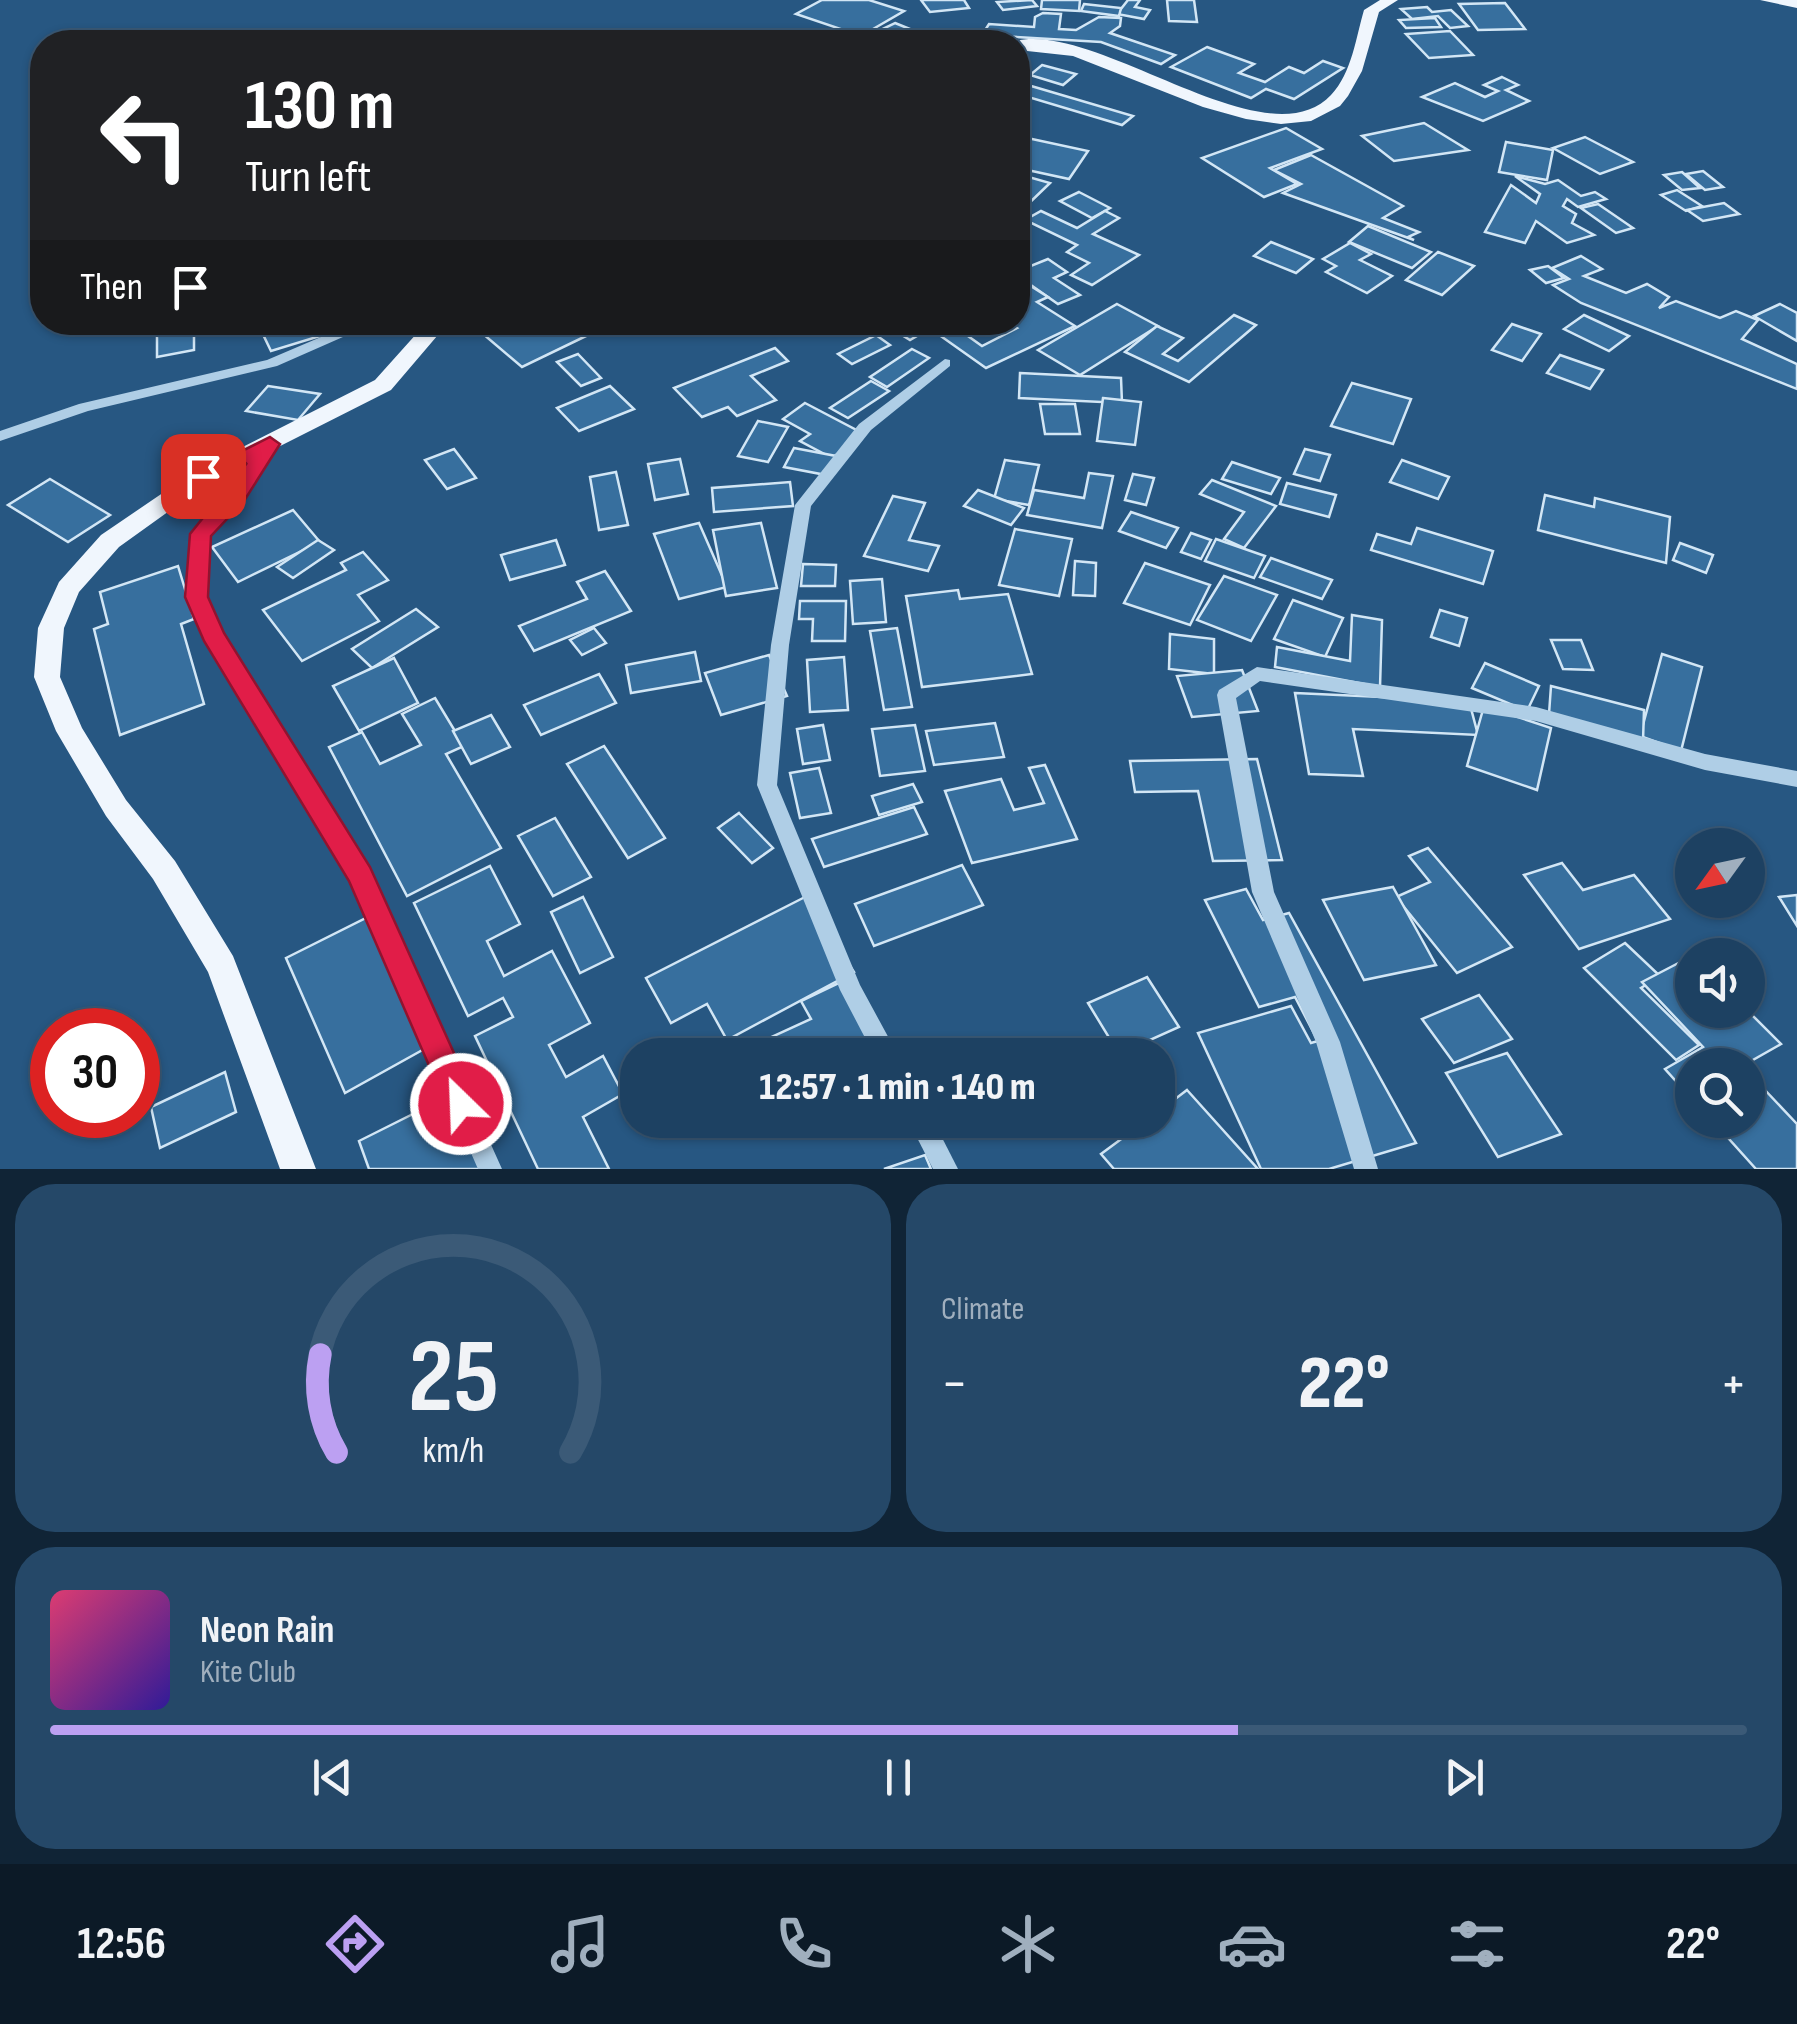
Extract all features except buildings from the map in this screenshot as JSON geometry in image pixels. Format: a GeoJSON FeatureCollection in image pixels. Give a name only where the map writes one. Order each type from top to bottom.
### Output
{"type":"FeatureCollection","features":[{"type":"Feature","properties":{"kind":"main road"},"geometry":{"type":"LineString","coordinates":[[1030,46],[1078,52],[1247,114],[1280,120],[1321,111],[1334,102],[1350,79],[1372,10],[1392,0]]}},
{"type":"Feature","properties":{"kind":"main road"},"geometry":{"type":"LineString","coordinates":[[1767,0],[1797,3]]}},
{"type":"Feature","properties":{"kind":"main road"},"geometry":{"type":"LineString","coordinates":[[298,1169],[222,966],[164,870],[116,808],[79,746],[47,677],[51,628],[68,588],[110,541],[203,476],[384,385],[427,335]]}},
{"type":"Feature","properties":{"kind":"street"},"geometry":{"type":"LineString","coordinates":[[0,436],[84,408],[272,363],[339,335]]}},
{"type":"Feature","properties":{"kind":"street"},"geometry":{"type":"LineString","coordinates":[[877,1038],[851,990],[768,785],[780,645],[804,505],[865,427],[945,363]]}},
{"type":"Feature","properties":{"kind":"street"},"geometry":{"type":"LineString","coordinates":[[270,444],[236,496],[200,534],[196,597],[213,635],[360,875],[490,1169]]}},
{"type":"Feature","properties":{"kind":"street"},"geometry":{"type":"LineString","coordinates":[[1366,1169],[1328,1042],[1263,892],[1226,695],[1257,674],[1536,714],[1705,762],[1797,779]]}},
{"type":"Feature","properties":{"kind":"street"},"geometry":{"type":"LineString","coordinates":[[930,1138],[946,1169]]}},
{"type":"Feature","properties":{"kind":"route"},"geometry":{"type":"LineString","coordinates":[[203,476],[270,444],[236,496],[200,534],[196,597],[213,635],[360,875],[461,1104]]}}]}
